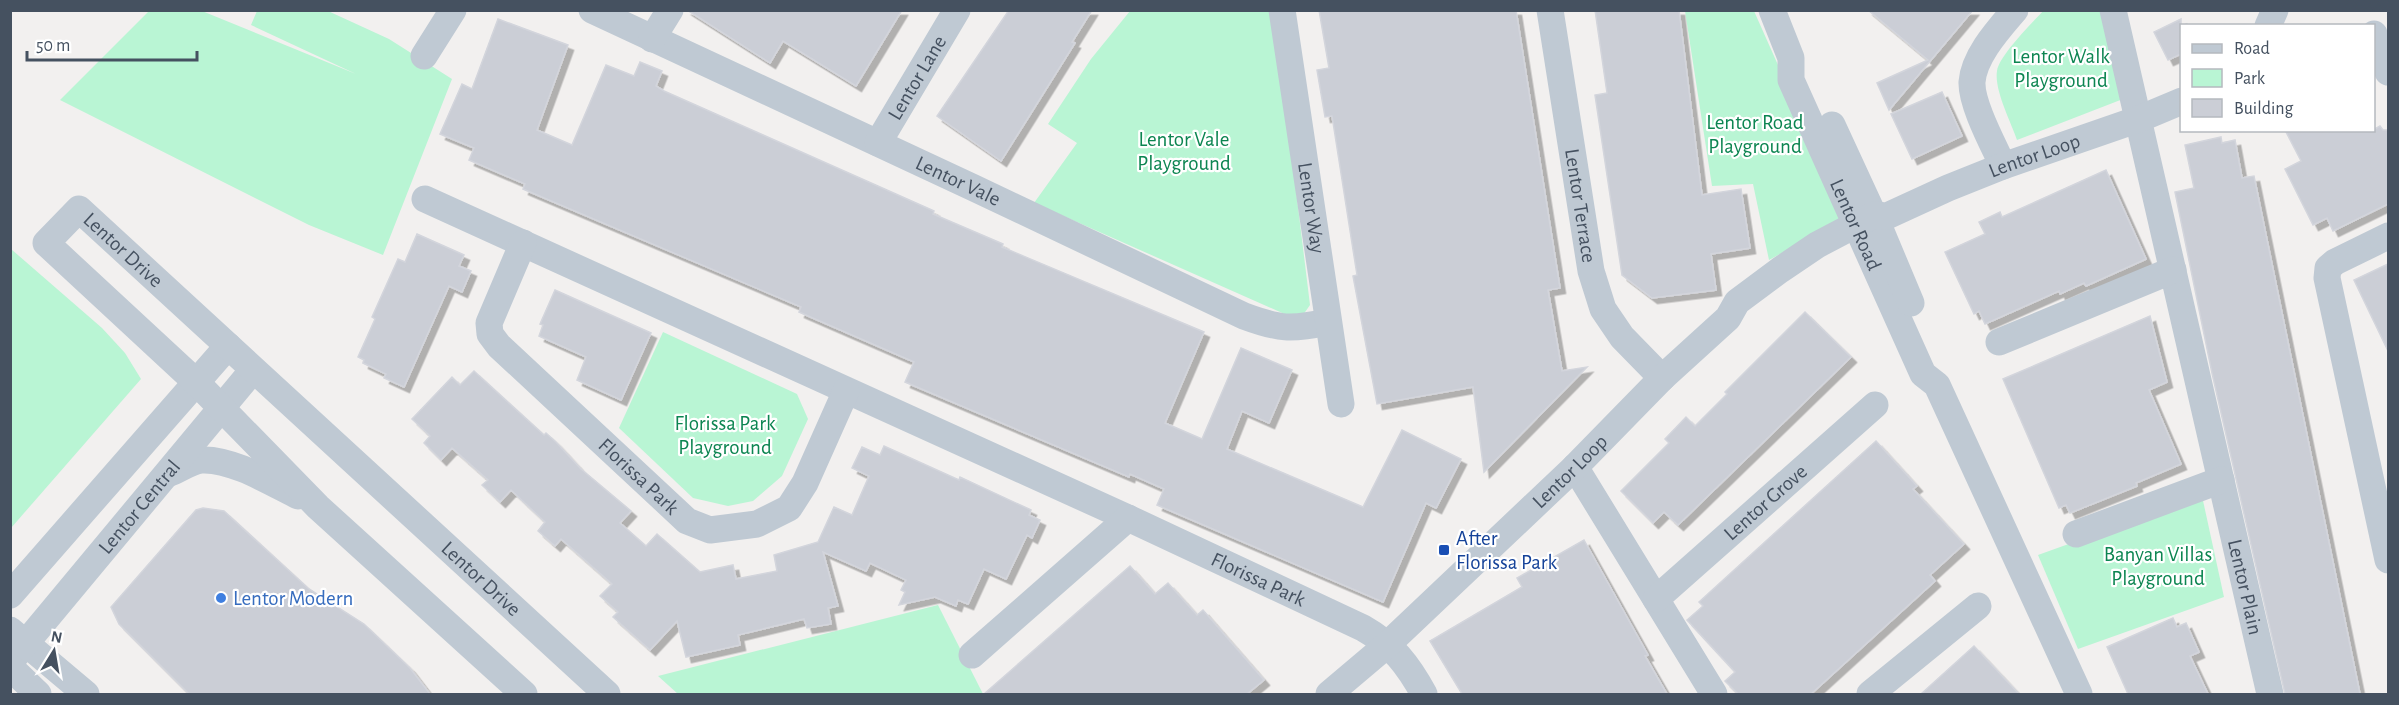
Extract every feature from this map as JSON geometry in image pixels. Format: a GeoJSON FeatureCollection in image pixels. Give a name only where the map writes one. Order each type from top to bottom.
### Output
{"type":"FeatureCollection","features":[{"type":"Feature","properties":{"kind":"street"},"geometry":{"type":"LineString","coordinates":[[424,56],[453,10]]}},
{"type":"Feature","properties":{"kind":"street","name":"Lentor Vale"},"geometry":{"type":"LineString","coordinates":[[592,10],[1244,316],[1270,326],[1283,328],[1302,328],[1327,322]]}},
{"type":"Feature","properties":{"kind":"street"},"geometry":{"type":"LineString","coordinates":[[651,39],[670,10]]}},
{"type":"Feature","properties":{"kind":"street","name":"Lentor Lane"},"geometry":{"type":"LineString","coordinates":[[878,143],[957,10]]}},
{"type":"Feature","properties":{"kind":"street","name":"Lentor Way"},"geometry":{"type":"LineString","coordinates":[[1281,10],[1341,404]]}},
{"type":"Feature","properties":{"kind":"street","name":"Lentor Terrace"},"geometry":{"type":"LineString","coordinates":[[1550,10],[1594,281],[1603,309],[1622,337],[1662,378]]}},
{"type":"Feature","properties":{"kind":"street","name":"Lentor Road"},"geometry":{"type":"LineString","coordinates":[[1772,10],[1791,58],[1808,73],[1872,224],[1938,368],[1937,385],[2079,694]]}},
{"type":"Feature","properties":{"kind":"street"},"geometry":{"type":"LineString","coordinates":[[2003,166],[1978,110],[1972,83],[1987,44],[2014,10]]}},
{"type":"Feature","properties":{"kind":"street","name":"Lentor Plain"},"geometry":{"type":"LineString","coordinates":[[2113,10],[2270,694]]}},
{"type":"Feature","properties":{"kind":"street"},"geometry":{"type":"LineString","coordinates":[[2269,24],[2275,10]]}},
{"type":"Feature","properties":{"kind":"street"},"geometry":{"type":"LineString","coordinates":[[2373,24],[2379,10]]}},
{"type":"Feature","properties":{"kind":"street"},"geometry":{"type":"LineString","coordinates":[[2375,44],[2388,72]]}},
{"type":"Feature","properties":{"kind":"street","name":"Lentor Loop"},"geometry":{"type":"LineString","coordinates":[[1329,694],[1387,645],[1575,466],[1662,378],[1728,318],[1747,314],[1788,282],[1872,224],[1948,188],[2003,166],[2180,101]]}},
{"type":"Feature","properties":{"kind":"street","name":"Florissa Park"},"geometry":{"type":"LineString","coordinates":[[425,199],[1128,518],[1363,628],[1387,645],[1410,668],[1424,694]]}},
{"type":"Feature","properties":{"kind":"street","name":"Lentor Drive"},"geometry":{"type":"LineString","coordinates":[[524,694],[318,507],[196,382],[46,243],[79,209],[607,694]]}},
{"type":"Feature","properties":{"kind":"street"},"geometry":{"type":"LineString","coordinates":[[2388,236],[2336,262],[2328,268],[2327,278],[2358,420],[2381,487],[2388,560]]}},
{"type":"Feature","properties":{"kind":"street","name":"Florissa Park"},"geometry":{"type":"LineString","coordinates":[[523,243],[489,322],[490,334],[499,346],[687,521],[710,530],[757,524],[789,508],[805,483],[846,391]]}},
{"type":"Feature","properties":{"kind":"street"},"geometry":{"type":"LineString","coordinates":[[1999,342],[2173,270]]}},
{"type":"Feature","properties":{"kind":"street","name":"Lentor Central"},"geometry":{"type":"LineString","coordinates":[[10,595],[228,346]]}},
{"type":"Feature","properties":{"kind":"street","name":"Lentor Central"},"geometry":{"type":"LineString","coordinates":[[86,694],[16,644],[167,475],[253,370]]}},
{"type":"Feature","properties":{"kind":"street","name":"Lentor Grove"},"geometry":{"type":"LineString","coordinates":[[1656,599],[1875,405]]}},
{"type":"Feature","properties":{"kind":"street"},"geometry":{"type":"LineString","coordinates":[[167,475],[200,460],[223,464],[246,469],[318,507]]}},
{"type":"Feature","properties":{"kind":"street"},"geometry":{"type":"LineString","coordinates":[[1575,466],[1714,694]]}},
{"type":"Feature","properties":{"kind":"street"},"geometry":{"type":"LineString","coordinates":[[2076,534],[2221,480]]}},
{"type":"Feature","properties":{"kind":"street"},"geometry":{"type":"LineString","coordinates":[[972,655],[1128,518]]}},
{"type":"Feature","properties":{"kind":"street"},"geometry":{"type":"LineString","coordinates":[[1870,694],[1978,606]]}},
{"type":"Feature","properties":{"kind":"street"},"geometry":{"type":"LineString","coordinates":[[10,667],[38,694]]}},
{"type":"Feature","properties":{"kind":"green space"},"geometry":{"type":"Polygon","coordinates":[[[149,11],[202,11],[356,74],[251,25],[257,11],[328,11],[389,39],[452,79],[383,255],[309,225],[60,100],[149,11]]]}},
{"type":"Feature","properties":{"kind":"green space","name":"Lentor Vale Playground"},"geometry":{"type":"Polygon","coordinates":[[[1130,11],[1274,11],[1310,305],[1303,315],[1289,316],[1034,203],[1077,143],[1048,124],[1091,59],[1130,11]]]}},
{"type":"Feature","properties":{"kind":"green space","name":"Lentor Road Playground"},"geometry":{"type":"Polygon","coordinates":[[[1685,11],[1754,11],[1846,218],[1769,260],[1753,184],[1712,186],[1685,11]]]}},
{"type":"Feature","properties":{"kind":"green space","name":"Lentor Walk Playground"},"geometry":{"type":"Polygon","coordinates":[[[2043,11],[2102,11],[2123,99],[2017,140],[2000,96],[1997,71],[2003,57],[2043,11]]]}},
{"type":"Feature","properties":{"kind":"green space"},"geometry":{"type":"Polygon","coordinates":[[[11,249],[102,328],[125,353],[141,379],[11,528],[11,249]]]}},
{"type":"Feature","properties":{"kind":"green space","name":"Florissa Park Playground"},"geometry":{"type":"Polygon","coordinates":[[[663,332],[797,394],[808,419],[782,476],[753,501],[728,506],[693,498],[619,428],[663,332]]]}},
{"type":"Feature","properties":{"kind":"green space","name":"Banyan Villas Playground"},"geometry":{"type":"Polygon","coordinates":[[[2202,496],[2224,597],[2078,649],[2038,555],[2202,496]]]}},
{"type":"Feature","properties":{"kind":"green space"},"geometry":{"type":"Polygon","coordinates":[[[938,605],[983,694],[678,694],[658,676],[938,605]]]}},
{"type":"Feature","properties":{"kind":"building"},"geometry":{"type":"Polygon","coordinates":[[[687,10],[902,10],[856,86],[783,41],[770,63],[687,10]]]}},
{"type":"Feature","properties":{"kind":"building"},"geometry":{"type":"Polygon","coordinates":[[[1009,10],[1092,10],[1072,42],[1075,43],[1001,161],[937,116],[1009,10]]]}},
{"type":"Feature","properties":{"kind":"building"},"geometry":{"type":"Polygon","coordinates":[[[1319,10],[1516,10],[1560,288],[1548,290],[1562,371],[1587,367],[1484,472],[1473,387],[1377,404],[1353,276],[1357,275],[1332,116],[1325,117],[1317,70],[1329,68],[1319,10]]]}},
{"type":"Feature","properties":{"kind":"building"},"geometry":{"type":"Polygon","coordinates":[[[1595,10],[1679,10],[1702,195],[1741,189],[1750,248],[1711,254],[1716,290],[1652,298],[1622,275],[1595,95],[1607,93],[1595,10]]]}},
{"type":"Feature","properties":{"kind":"building"},"geometry":{"type":"Polygon","coordinates":[[[1868,10],[1973,10],[1889,110],[1877,83],[1928,60],[1868,10]]]}},
{"type":"Feature","properties":{"kind":"building"},"geometry":{"type":"Polygon","coordinates":[[[498,19],[568,45],[537,130],[572,145],[606,65],[634,76],[640,62],[662,71],[656,86],[664,91],[934,211],[933,214],[1003,244],[1002,247],[1204,332],[1165,423],[1202,439],[1241,348],[1292,370],[1269,423],[1242,411],[1227,449],[1363,507],[1402,430],[1461,459],[1436,508],[1426,503],[1383,602],[1157,505],[1164,489],[1130,474],[1129,477],[905,382],[914,362],[799,312],[801,307],[523,189],[525,184],[469,160],[474,148],[440,134],[462,84],[472,89],[498,19]]]}},
{"type":"Feature","properties":{"kind":"building"},"geometry":{"type":"Polygon","coordinates":[[[2181,19],[2180,54],[2168,60],[2154,32],[2181,19]]]}},
{"type":"Feature","properties":{"kind":"building"},"geometry":{"type":"Polygon","coordinates":[[[1942,92],[1962,136],[1912,159],[1891,114],[1942,92]]]}},
{"type":"Feature","properties":{"kind":"building"},"geometry":{"type":"Polygon","coordinates":[[[2380,126],[2383,130],[2388,130],[2388,204],[2333,231],[2327,218],[2313,225],[2285,169],[2301,161],[2286,132],[2375,132],[2375,129],[2380,126]]]}},
{"type":"Feature","properties":{"kind":"building"},"geometry":{"type":"Polygon","coordinates":[[[2221,137],[2222,143],[2235,140],[2242,178],[2254,176],[2360,694],[2285,694],[2212,373],[2175,192],[2194,188],[2185,145],[2221,137]]]}},
{"type":"Feature","properties":{"kind":"building"},"geometry":{"type":"Polygon","coordinates":[[[2106,170],[2146,259],[2086,286],[2084,283],[2060,294],[2059,291],[1985,324],[1979,311],[1974,314],[1945,252],[1985,234],[1979,222],[2000,212],[2002,217],[2106,170]]]}},
{"type":"Feature","properties":{"kind":"building"},"geometry":{"type":"Polygon","coordinates":[[[417,234],[464,255],[459,266],[471,271],[462,292],[449,286],[404,387],[384,378],[386,374],[363,363],[364,360],[358,357],[375,319],[372,317],[398,259],[405,262],[417,234]]]}},
{"type":"Feature","properties":{"kind":"building"},"geometry":{"type":"Polygon","coordinates":[[[2388,264],[2388,351],[2354,280],[2388,264]]]}},
{"type":"Feature","properties":{"kind":"building"},"geometry":{"type":"Polygon","coordinates":[[[555,290],[651,333],[621,400],[577,380],[586,357],[539,336],[543,325],[540,324],[555,290]]]}},
{"type":"Feature","properties":{"kind":"building"},"geometry":{"type":"Polygon","coordinates":[[[1805,312],[1851,357],[1678,525],[1664,512],[1653,523],[1621,491],[1669,443],[1665,439],[1686,417],[1695,426],[1727,394],[1725,392],[1805,312]]]}},
{"type":"Feature","properties":{"kind":"building"},"geometry":{"type":"Polygon","coordinates":[[[2150,316],[2167,382],[2149,390],[2181,464],[2136,483],[2137,486],[2070,513],[2066,505],[2059,508],[2003,379],[2150,316]]]}},
{"type":"Feature","properties":{"kind":"building"},"geometry":{"type":"Polygon","coordinates":[[[474,371],[544,435],[546,433],[556,442],[581,469],[631,511],[620,523],[646,546],[657,534],[700,572],[733,565],[736,579],[777,571],[774,555],[818,542],[834,507],[852,515],[869,476],[852,468],[862,447],[880,455],[884,446],[959,480],[960,477],[1031,510],[1029,515],[1040,520],[1032,538],[1027,535],[1006,579],[984,569],[968,604],[958,600],[956,606],[935,597],[899,605],[905,592],[901,590],[906,580],[870,563],[866,571],[823,552],[838,606],[828,608],[831,624],[807,628],[804,619],[738,635],[740,645],[686,657],[677,621],[650,650],[613,617],[618,612],[600,596],[612,584],[561,539],[555,546],[538,531],[545,522],[511,490],[500,502],[482,485],[488,480],[452,448],[441,460],[424,443],[430,436],[412,419],[452,377],[460,385],[474,371]]]}},
{"type":"Feature","properties":{"kind":"building"},"geometry":{"type":"Polygon","coordinates":[[[1876,441],[1917,486],[1913,489],[1964,544],[1930,575],[1935,581],[1811,694],[1738,694],[1725,681],[1735,672],[1687,620],[1703,606],[1699,602],[1876,441]]]}},
{"type":"Feature","properties":{"kind":"building","name":"Lentor Modern"},"geometry":{"type":"Polygon","coordinates":[[[203,508],[224,511],[309,589],[364,624],[410,668],[430,694],[189,694],[119,624],[111,607],[196,510],[203,508]]]}},
{"type":"Feature","properties":{"kind":"building"},"geometry":{"type":"Polygon","coordinates":[[[1584,540],[1667,694],[1462,694],[1430,641],[1522,587],[1517,578],[1584,540]]]}},
{"type":"Feature","properties":{"kind":"building"},"geometry":{"type":"Polygon","coordinates":[[[1130,566],[1155,594],[1168,583],[1197,615],[1203,610],[1264,680],[1247,694],[984,694],[1130,566]]]}},
{"type":"Feature","properties":{"kind":"building"},"geometry":{"type":"Polygon","coordinates":[[[2173,618],[2177,627],[2186,623],[2199,652],[2190,656],[2208,694],[2128,694],[2107,647],[2173,618]]]}},
{"type":"Feature","properties":{"kind":"building"},"geometry":{"type":"Polygon","coordinates":[[[1974,646],[2019,694],[1921,694],[1974,646]]]}},
{"type":"Feature","properties":{"kind":"place","name":"After Florissa Park"},"geometry":{"type":"Point","coordinates":[1444,550]}},
{"type":"Feature","properties":{"kind":"place","name":"Lentor Modern"},"geometry":{"type":"Point","coordinates":[221,598]}}]}
